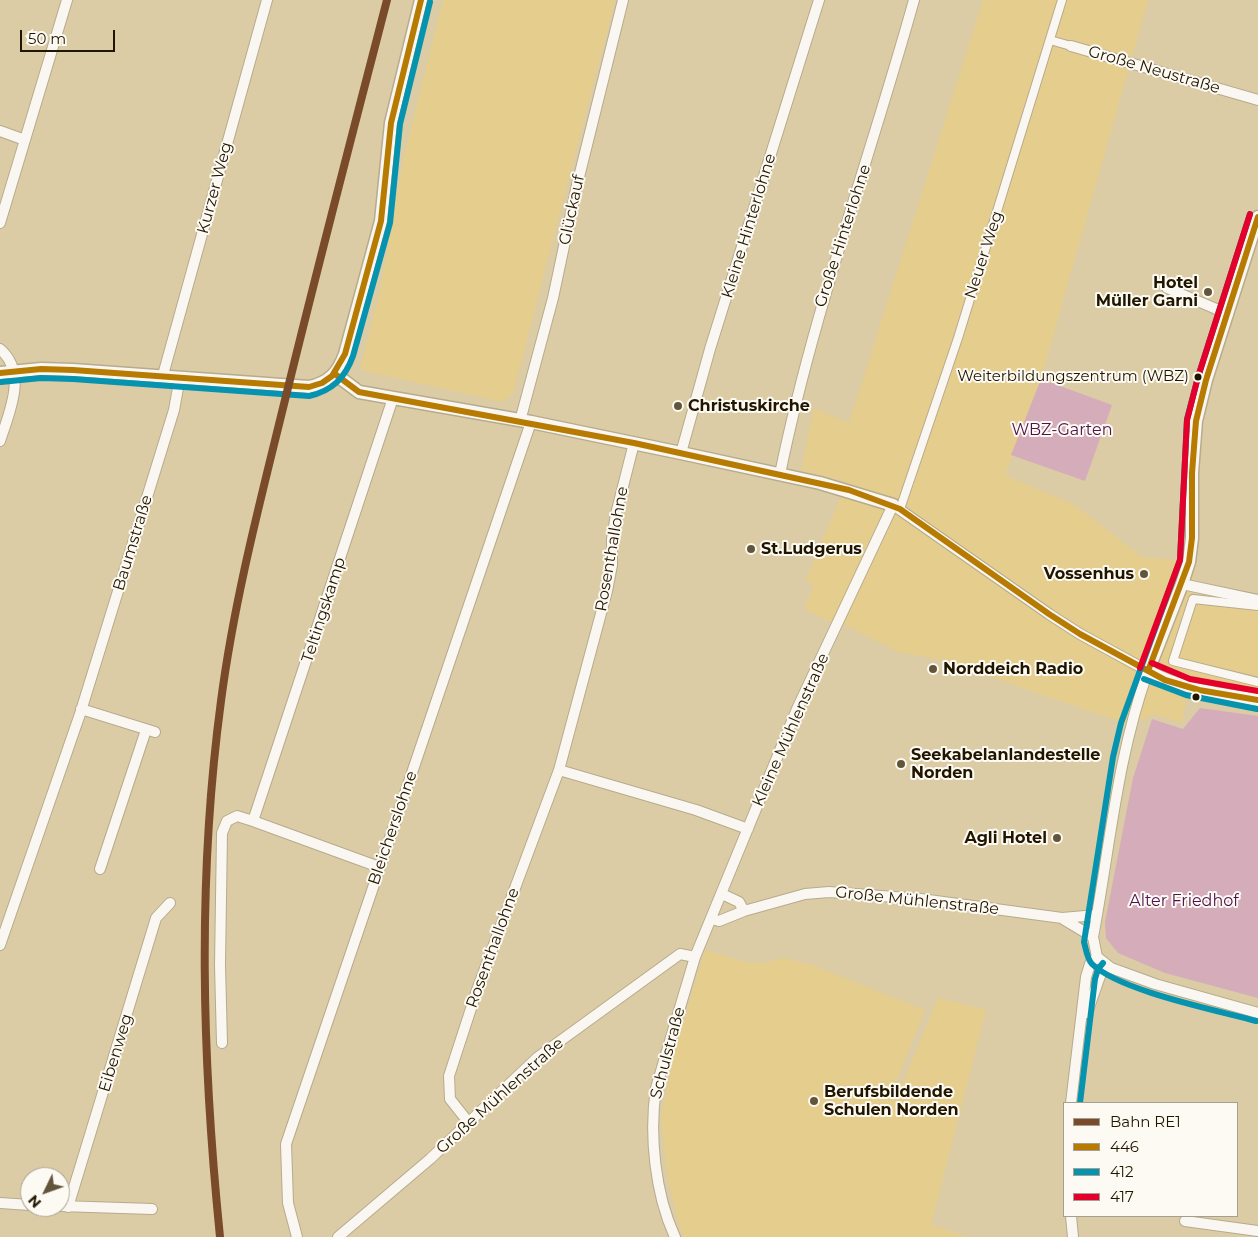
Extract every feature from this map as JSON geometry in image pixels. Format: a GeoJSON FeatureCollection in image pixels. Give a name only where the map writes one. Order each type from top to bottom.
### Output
{"type":"FeatureCollection","features":[{"type":"Feature","properties":{"kind":"street"},"geometry":{"type":"LineString","coordinates":[[0,223],[67,0]]}},
{"type":"Feature","properties":{"kind":"street","name":"Kurzer Weg"},"geometry":{"type":"LineString","coordinates":[[163,375],[267,0]]}},
{"type":"Feature","properties":{"kind":"street"},"geometry":{"type":"LineString","coordinates":[[6,372],[73,370],[309,387],[323,383],[335,374],[345,354],[381,221],[390,123],[422,0]]}},
{"type":"Feature","properties":{"kind":"street","name":"Glückauf"},"geometry":{"type":"LineString","coordinates":[[526,422],[577,185],[622,0]]}},
{"type":"Feature","properties":{"kind":"street","name":"Kleine Hinterlohne"},"geometry":{"type":"LineString","coordinates":[[681,453],[710,349],[819,0]]}},
{"type":"Feature","properties":{"kind":"street","name":"Große Hinterlohne"},"geometry":{"type":"LineString","coordinates":[[780,474],[818,316],[887,98],[914,0]]}},
{"type":"Feature","properties":{"kind":"street","name":"Neuer Weg"},"geometry":{"type":"LineString","coordinates":[[896,507],[958,338],[1062,0]]}},
{"type":"Feature","properties":{"kind":"street","name":"Große Neustraße"},"geometry":{"type":"LineString","coordinates":[[1050,40],[1258,100]]}},
{"type":"Feature","properties":{"kind":"street"},"geometry":{"type":"LineString","coordinates":[[0,131],[25,140]]}},
{"type":"Feature","properties":{"kind":"street"},"geometry":{"type":"LineString","coordinates":[[1258,217],[1196,421],[1192,473],[1192,538],[1182,584],[1148,671],[1134,712],[1122,758],[1093,937],[1097,957],[1104,968],[1258,1013]]}},
{"type":"Feature","properties":{"kind":"street"},"geometry":{"type":"LineString","coordinates":[[1167,288],[1228,314]]}},
{"type":"Feature","properties":{"kind":"street"},"geometry":{"type":"LineString","coordinates":[[0,349],[9,361],[6,372],[16,392],[0,441]]}},
{"type":"Feature","properties":{"kind":"street"},"geometry":{"type":"LineString","coordinates":[[335,374],[359,392],[634,443],[849,490],[896,507],[1018,594],[1080,634],[1165,680],[1199,690],[1258,700]]}},
{"type":"Feature","properties":{"kind":"street","name":"Baumstraße"},"geometry":{"type":"LineString","coordinates":[[0,945],[81,709],[174,410],[180,377]]}},
{"type":"Feature","properties":{"kind":"street","name":"Teltingskamp"},"geometry":{"type":"LineString","coordinates":[[253,821],[393,398]]}},
{"type":"Feature","properties":{"kind":"street","name":"Bleicherslohne"},"geometry":{"type":"LineString","coordinates":[[296,1237],[288,1203],[286,1144],[526,422]]}},
{"type":"Feature","properties":{"kind":"street","name":"Rosenthallohne"},"geometry":{"type":"LineString","coordinates":[[469,1123],[450,1099],[449,1076],[477,990],[559,770],[607,591],[612,565],[612,539],[615,522],[634,443]]}},
{"type":"Feature","properties":{"kind":"street","name":"Kleine Mühlenstraße"},"geometry":{"type":"LineString","coordinates":[[695,957],[797,709],[896,507]]}},
{"type":"Feature","properties":{"kind":"street"},"geometry":{"type":"LineString","coordinates":[[1182,584],[1258,600]]}},
{"type":"Feature","properties":{"kind":"street"},"geometry":{"type":"LineString","coordinates":[[1258,606],[1193,599],[1173,661],[1258,682]]}},
{"type":"Feature","properties":{"kind":"street"},"geometry":{"type":"LineString","coordinates":[[81,709],[151,731],[100,869]]}},
{"type":"Feature","properties":{"kind":"street"},"geometry":{"type":"LineString","coordinates":[[559,770],[696,810],[748,828]]}},
{"type":"Feature","properties":{"kind":"street"},"geometry":{"type":"LineString","coordinates":[[222,1043],[220,965],[222,833],[227,821],[237,816],[379,867]]}},
{"type":"Feature","properties":{"kind":"street","name":"Große Mühlenstraße"},"geometry":{"type":"LineString","coordinates":[[712,919],[719,921],[744,911],[805,894],[829,892],[903,897],[1062,918],[1097,915]]}},
{"type":"Feature","properties":{"kind":"street"},"geometry":{"type":"LineString","coordinates":[[722,894],[739,902],[744,911]]}},
{"type":"Feature","properties":{"kind":"street","name":"Eibenweg"},"geometry":{"type":"LineString","coordinates":[[70,1187],[156,918],[170,903]]}},
{"type":"Feature","properties":{"kind":"street","name":"Große Mühlenstraße"},"geometry":{"type":"LineString","coordinates":[[1062,918],[1093,937]]}},
{"type":"Feature","properties":{"kind":"street","name":"Große Mühlenstraße"},"geometry":{"type":"LineString","coordinates":[[338,1237],[469,1123],[538,1057],[590,1017],[680,954],[695,957]]}},
{"type":"Feature","properties":{"kind":"street","name":"Schulstraße"},"geometry":{"type":"LineString","coordinates":[[675,1237],[663,1197],[654,1155],[653,1109],[656,1088],[695,957]]}},
{"type":"Feature","properties":{"kind":"street"},"geometry":{"type":"LineString","coordinates":[[1071,1102],[1082,1028],[1086,977],[1090,964],[1097,957]]}},
{"type":"Feature","properties":{"kind":"street"},"geometry":{"type":"LineString","coordinates":[[1082,1028],[1104,968]]}},
{"type":"Feature","properties":{"kind":"street"},"geometry":{"type":"LineString","coordinates":[[0,1203],[20,1204]]}},
{"type":"Feature","properties":{"kind":"street"},"geometry":{"type":"LineString","coordinates":[[70,1206],[152,1208]]}},
{"type":"Feature","properties":{"kind":"street"},"geometry":{"type":"LineString","coordinates":[[1071,1217],[1074,1237]]}},
{"type":"Feature","properties":{"kind":"street"},"geometry":{"type":"LineString","coordinates":[[1185,1221],[1258,1231]]}},
{"type":"Feature","properties":{"kind":"shaded area"},"geometry":{"type":"Polygon","coordinates":[[[443,0],[615,0],[513,394],[503,402],[364,371],[361,366],[381,285],[404,156],[443,0]]]}},
{"type":"Feature","properties":{"kind":"shaded area"},"geometry":{"type":"Polygon","coordinates":[[[983,0],[1148,0],[1041,379],[1005,475],[1075,505],[1142,557],[1197,562],[1191,596],[1258,604],[1258,692],[1191,678],[1182,723],[1154,714],[1130,725],[941,660],[898,652],[839,622],[827,621],[804,608],[814,585],[806,580],[847,482],[801,470],[814,408],[849,423],[983,0]]]}},
{"type":"Feature","properties":{"kind":"shaded area","name":"Berufsbildende Schulen Norden"},"geometry":{"type":"Polygon","coordinates":[[[705,950],[749,963],[763,963],[784,958],[812,965],[925,1010],[896,1082],[902,1085],[938,998],[986,1010],[931,1225],[969,1237],[685,1237],[680,1229],[668,1179],[661,1117],[674,1055],[705,950]]]}},
{"type":"Feature","properties":{"kind":"green space","name":"WBZ-Garten"},"geometry":{"type":"Polygon","coordinates":[[[1041,379],[1112,405],[1085,481],[1011,455],[1041,379]]]}},
{"type":"Feature","properties":{"kind":"green space","name":"Alter Friedhof"},"geometry":{"type":"Polygon","coordinates":[[[1200,708],[1258,716],[1258,998],[1165,973],[1118,953],[1106,938],[1105,922],[1133,778],[1152,719],[1183,729],[1200,708]]]}},
{"type":"Feature","properties":{"kind":"rail line","name":"RE1"},"geometry":{"type":"LineString","coordinates":[[220,1237],[209,1103],[206,1036],[205,902],[213,768],[221,701],[240,589],[257,515],[387,0]]}},
{"type":"Feature","properties":{"kind":"transit line","name":"446"},"geometry":{"type":"LineString","coordinates":[[0,373],[41,369],[73,370],[309,387],[322,383],[332,376],[345,354],[381,221],[391,123],[421,0]]}},
{"type":"Feature","properties":{"kind":"transit line","name":"412"},"geometry":{"type":"LineString","coordinates":[[1,382],[41,378],[73,379],[309,396],[324,391],[337,382],[346,371],[353,356],[390,223],[400,124],[430,2]]}},
{"type":"Feature","properties":{"kind":"transit line","name":"412"},"geometry":{"type":"LineString","coordinates":[[1250,214],[1198,377],[1187,419],[1180,560],[1121,723],[1113,757],[1084,942],[1090,962],[1105,974],[1124,983],[1194,1005],[1256,1021]]}},
{"type":"Feature","properties":{"kind":"transit line","name":"417"},"geometry":{"type":"LineString","coordinates":[[1140,668],[1180,560],[1187,420],[1198,377],[1250,214]]}},
{"type":"Feature","properties":{"kind":"transit line","name":"446"},"geometry":{"type":"LineString","coordinates":[[1148,671],[1189,562],[1192,538],[1192,473],[1196,421],[1206,380],[1258,217]]}},
{"type":"Feature","properties":{"kind":"transit line","name":"446"},"geometry":{"type":"LineString","coordinates":[[335,374],[359,392],[634,443],[849,490],[900,509],[1049,614],[1080,634],[1165,680],[1199,690],[1258,700]]}},
{"type":"Feature","properties":{"kind":"transit line","name":"417"},"geometry":{"type":"LineString","coordinates":[[1152,663],[1190,679],[1258,691]]}},
{"type":"Feature","properties":{"kind":"transit line","name":"412"},"geometry":{"type":"LineString","coordinates":[[1144,679],[1186,695],[1257,709]]}},
{"type":"Feature","properties":{"kind":"transit line","name":"412"},"geometry":{"type":"LineString","coordinates":[[1080,1102],[1095,979],[1098,969],[1103,963]]}},
{"type":"Feature","properties":{"kind":"place","name":"Hotel Müller Garni"},"geometry":{"type":"Point","coordinates":[1208,292]}},
{"type":"Feature","properties":{"kind":"place","name":"Weiterbildungszentrum (WBZ)"},"geometry":{"type":"Point","coordinates":[1198,377]}},
{"type":"Feature","properties":{"kind":"place","name":"Christuskirche"},"geometry":{"type":"Point","coordinates":[678,406]}},
{"type":"Feature","properties":{"kind":"place","name":"St.Ludgerus"},"geometry":{"type":"Point","coordinates":[751,549]}},
{"type":"Feature","properties":{"kind":"place","name":"Vossenhus"},"geometry":{"type":"Point","coordinates":[1144,574]}},
{"type":"Feature","properties":{"kind":"place","name":"Norddeich Radio"},"geometry":{"type":"Point","coordinates":[933,669]}},
{"type":"Feature","properties":{"kind":"place","name":"Seekabelanlandestelle Norden"},"geometry":{"type":"Point","coordinates":[901,764]}},
{"type":"Feature","properties":{"kind":"place","name":"Agli Hotel"},"geometry":{"type":"Point","coordinates":[1057,838]}},
{"type":"Feature","properties":{"kind":"place","name":"Berufsbildende Schulen Norden"},"geometry":{"type":"Point","coordinates":[814,1101]}}]}
